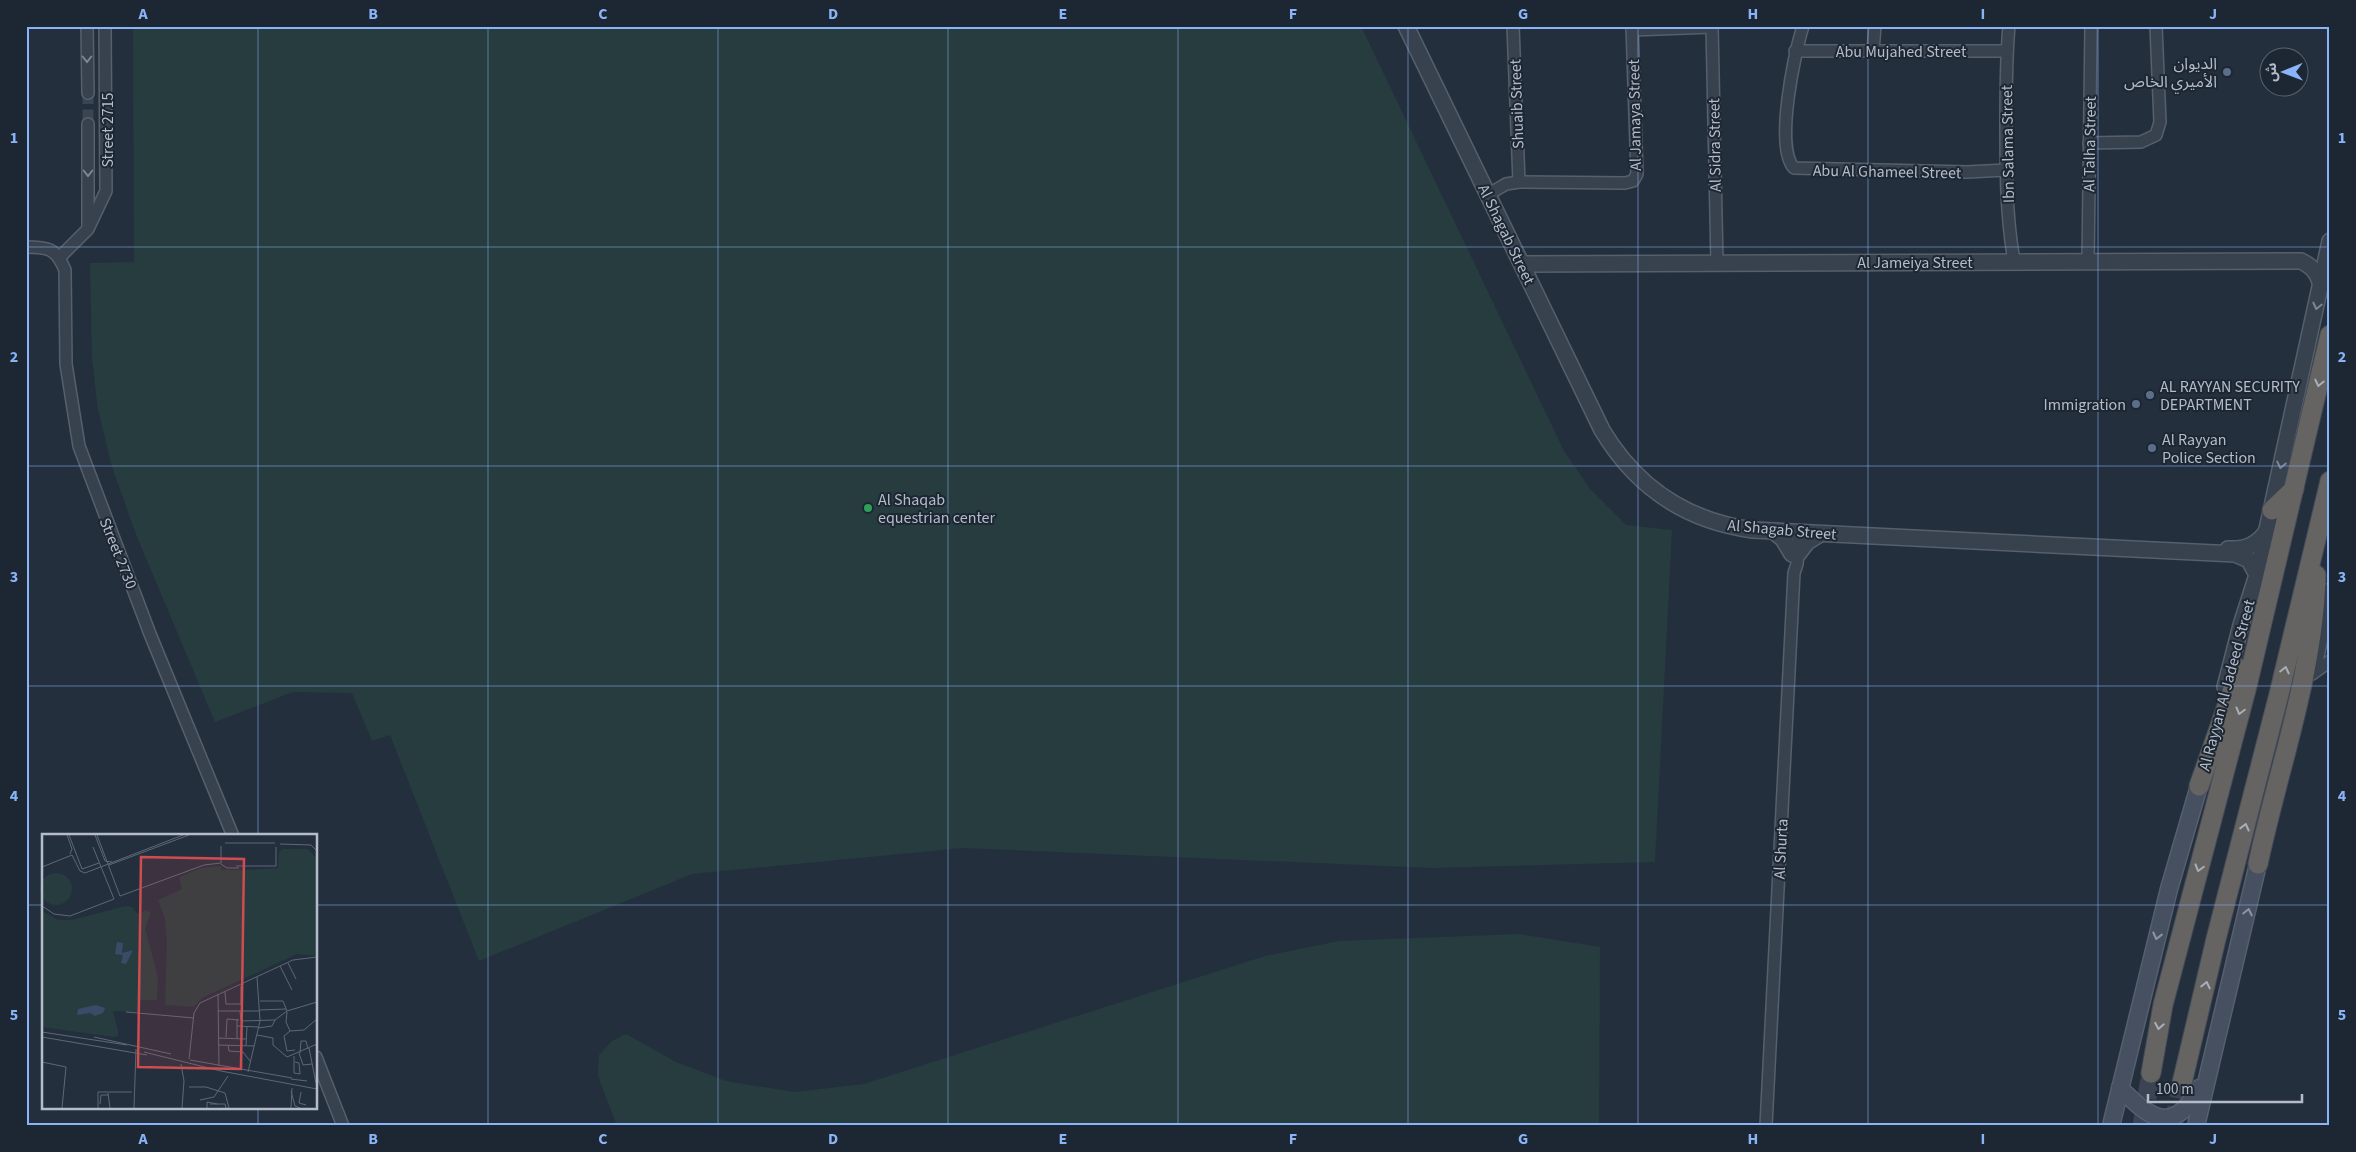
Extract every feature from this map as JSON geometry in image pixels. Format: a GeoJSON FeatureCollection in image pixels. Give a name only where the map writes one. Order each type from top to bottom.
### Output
{"type":"FeatureCollection","features":[{"type":"Feature","properties":{"kind":"highway","name":"Al Rayyan Al Jadeed Street"},"geometry":{"type":"LineString","coordinates":[[2151,1073],[2163,1005],[2247,686],[2330,335]]}},
{"type":"Feature","properties":{"kind":"highway"},"geometry":{"type":"LineString","coordinates":[[2182,1083],[2330,480]]}},
{"type":"Feature","properties":{"kind":"highway"},"geometry":{"type":"LineString","coordinates":[[2272,510],[2294,489]]}},
{"type":"Feature","properties":{"kind":"highway"},"geometry":{"type":"LineString","coordinates":[[2258,864],[2271,804],[2291,728],[2315,612],[2316,536]]}},
{"type":"Feature","properties":{"kind":"highway"},"geometry":{"type":"LineString","coordinates":[[2199,786],[2242,661],[2255,614],[2282,542]]}},
{"type":"Feature","properties":{"kind":"main road","name":"Al Rayyan Al Jadeed Street"},"geometry":{"type":"LineString","coordinates":[[2112,1124],[2169,889],[2199,786]]}},
{"type":"Feature","properties":{"kind":"main road"},"geometry":{"type":"LineString","coordinates":[[2199,1123],[2258,864]]}},
{"type":"Feature","properties":{"kind":"main road"},"geometry":{"type":"LineString","coordinates":[[2120,1088],[2144,1110],[2160,1117],[2174,1118],[2182,1113],[2191,1103],[2210,1068]]}},
{"type":"Feature","properties":{"kind":"street","name":"Street 2715"},"geometry":{"type":"LineString","coordinates":[[87,26],[88,87],[107,81]]}},
{"type":"Feature","properties":{"kind":"street","name":"Street 2715"},"geometry":{"type":"LineString","coordinates":[[60,257],[88,229],[106,191],[107,81],[105,26]]}},
{"type":"Feature","properties":{"kind":"street"},"geometry":{"type":"LineString","coordinates":[[1395,26],[1411,29]]}},
{"type":"Feature","properties":{"kind":"street","name":"Shuaib Street"},"geometry":{"type":"LineString","coordinates":[[1513,26],[1519,182]]}},
{"type":"Feature","properties":{"kind":"street","name":"Abu Al Ghameel Street"},"geometry":{"type":"LineString","coordinates":[[1803,26],[1795,50],[1787,107],[1786,137],[1790,164],[1794,168],[1957,172],[2006,170]]}},
{"type":"Feature","properties":{"kind":"street"},"geometry":{"type":"LineString","coordinates":[[1873,52],[1875,26]]}},
{"type":"Feature","properties":{"kind":"street","name":"Ibn Salama Street"},"geometry":{"type":"LineString","coordinates":[[2008,26],[2006,51],[2006,170],[2010,240],[2014,261]]}},
{"type":"Feature","properties":{"kind":"street","name":"Al Talha Street"},"geometry":{"type":"LineString","coordinates":[[2088,261],[2091,26]]}},
{"type":"Feature","properties":{"kind":"street"},"geometry":{"type":"LineString","coordinates":[[2090,142],[2141,142],[2156,135],[2160,122],[2156,26]]}},
{"type":"Feature","properties":{"kind":"street","name":"Al Sidra Street"},"geometry":{"type":"LineString","coordinates":[[1632,28],[1712,27],[1716,263]]}},
{"type":"Feature","properties":{"kind":"street","name":"Al Jamaya Street"},"geometry":{"type":"LineString","coordinates":[[1494,191],[1506,184],[1519,182],[1625,183],[1633,181],[1636,174],[1632,28]]}},
{"type":"Feature","properties":{"kind":"street","name":"Al Shagab Street"},"geometry":{"type":"LineString","coordinates":[[1411,29],[1494,191],[1602,430],[1616,454],[1634,474],[1666,500],[1695,516],[1726,526],[1820,534],[1908,534]]}},
{"type":"Feature","properties":{"kind":"street","name":"Al Shagab Street"},"geometry":{"type":"LineString","coordinates":[[1411,29],[1526,264]]}},
{"type":"Feature","properties":{"kind":"street","name":"Abu Mujahed Street"},"geometry":{"type":"LineString","coordinates":[[1795,50],[1873,52],[2006,51]]}},
{"type":"Feature","properties":{"kind":"street","name":"Street 2715"},"geometry":{"type":"LineString","coordinates":[[88,229],[88,129],[107,133]]}},
{"type":"Feature","properties":{"kind":"street"},"geometry":{"type":"LineString","coordinates":[[2301,261],[2321,250],[2330,241]]}},
{"type":"Feature","properties":{"kind":"street","name":"Al Rayyan Al Jadeed Street"},"geometry":{"type":"LineString","coordinates":[[2199,786],[2242,625],[2258,575],[2330,241]]}},
{"type":"Feature","properties":{"kind":"street"},"geometry":{"type":"LineString","coordinates":[[26,247],[42,247],[52,250],[60,257]]}},
{"type":"Feature","properties":{"kind":"street","name":"Street 2730"},"geometry":{"type":"LineString","coordinates":[[60,257],[65,270],[66,364],[79,446],[150,634],[232,834]]}},
{"type":"Feature","properties":{"kind":"street"},"geometry":{"type":"LineString","coordinates":[[2301,261],[2309,265],[2318,274],[2321,286]]}},
{"type":"Feature","properties":{"kind":"street","name":"Al Jameiya Street"},"geometry":{"type":"LineString","coordinates":[[1526,264],[2301,261]]}},
{"type":"Feature","properties":{"kind":"street","name":"Al Shagab Street"},"geometry":{"type":"LineString","coordinates":[[1551,318],[1614,439],[1639,470],[1670,495],[1704,512],[1740,522],[2236,554],[2249,560],[2258,575]]}},
{"type":"Feature","properties":{"kind":"street","name":"Al Shagab Street"},"geometry":{"type":"LineString","coordinates":[[2108,545],[2236,549],[2255,544],[2268,529]]}},
{"type":"Feature","properties":{"kind":"street"},"geometry":{"type":"LineString","coordinates":[[1773,531],[1783,539],[1795,554],[1807,542],[1820,534]]}},
{"type":"Feature","properties":{"kind":"street","name":"Al Shurta"},"geometry":{"type":"LineString","coordinates":[[1766,1126],[1796,532]]}},
{"type":"Feature","properties":{"kind":"street"},"geometry":{"type":"LineString","coordinates":[[2258,864],[2283,799],[2330,591]]}},
{"type":"Feature","properties":{"kind":"street"},"geometry":{"type":"LineString","coordinates":[[2323,623],[2330,641]]}},
{"type":"Feature","properties":{"kind":"street"},"geometry":{"type":"LineString","coordinates":[[2312,674],[2330,661]]}},
{"type":"Feature","properties":{"kind":"street"},"geometry":{"type":"LineString","coordinates":[[318,1062],[343,1126]]}},
{"type":"Feature","properties":{"kind":"green space","name":"Al Shaqab equestrian center"},"geometry":{"type":"Polygon","coordinates":[[[133,26],[1361,26],[1564,451],[1591,490],[1626,525],[1672,530],[1655,862],[1432,868],[963,848],[692,874],[479,961],[390,735],[372,741],[352,693],[293,692],[215,722],[137,537],[112,467],[98,410],[92,359],[90,263],[134,262],[133,26]]]}},
{"type":"Feature","properties":{"kind":"green space"},"geometry":{"type":"Polygon","coordinates":[[[1519,934],[1600,947],[1599,1126],[617,1126],[598,1076],[599,1055],[612,1041],[626,1034],[676,1062],[726,1081],[794,1092],[864,1084],[1265,956],[1339,941],[1519,934]]]}},
{"type":"Feature","properties":{"kind":"tunnel"},"geometry":{"type":"LineString","coordinates":[[88,93],[88,124]]}},
{"type":"Feature","properties":{"kind":"tunnel"},"geometry":{"type":"LineString","coordinates":[[2142,1126],[2151,1073]]}},
{"type":"Feature","properties":{"kind":"tunnel"},"geometry":{"type":"LineString","coordinates":[[2173,1126],[2182,1083]]}},
{"type":"Feature","properties":{"kind":"place","name":"الديوان الأميري الخاص"},"geometry":{"type":"Point","coordinates":[2227,72]}},
{"type":"Feature","properties":{"kind":"place","name":"AL RAYYAN SECURITY DEPARTMENT"},"geometry":{"type":"Point","coordinates":[2150,395]}},
{"type":"Feature","properties":{"kind":"place","name":"Immigration"},"geometry":{"type":"Point","coordinates":[2136,404]}},
{"type":"Feature","properties":{"kind":"place","name":"Al Rayyan Police Section"},"geometry":{"type":"Point","coordinates":[2152,448]}},
{"type":"Feature","properties":{"kind":"place","name":"Al Shaqab equestrian center"},"geometry":{"type":"Point","coordinates":[868,508]}}]}
